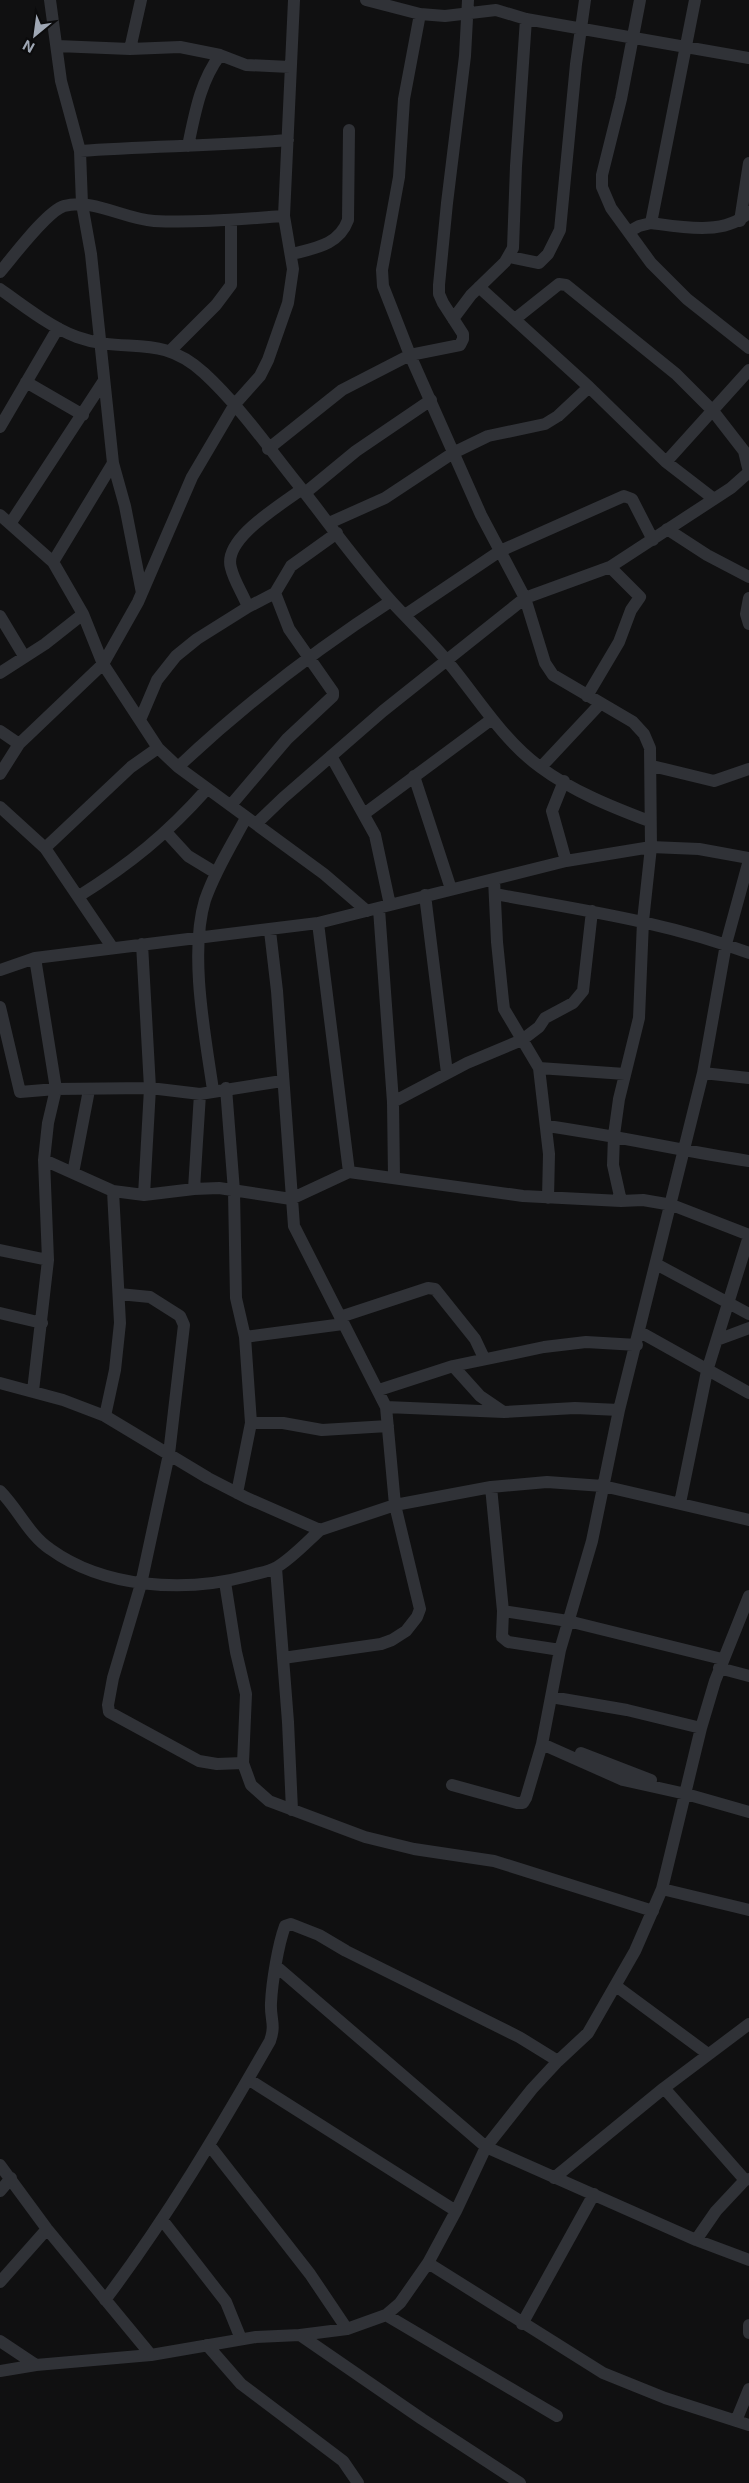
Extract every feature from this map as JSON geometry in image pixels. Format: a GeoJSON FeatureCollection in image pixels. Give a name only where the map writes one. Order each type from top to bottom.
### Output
{"type":"FeatureCollection","features":[{"type":"Feature","properties":{"kind":"street"},"geometry":{"type":"LineString","coordinates":[[50,0],[62,81],[80,151],[82,204],[91,254],[113,463],[142,593]]}},
{"type":"Feature","properties":{"kind":"street"},"geometry":{"type":"LineString","coordinates":[[130,49],[141,0]]}},
{"type":"Feature","properties":{"kind":"street"},"geometry":{"type":"LineString","coordinates":[[0,774],[18,744],[103,664],[142,593],[192,477],[235,404],[260,376],[268,360],[288,303],[293,269],[292,254],[284,216],[294,0]]}},
{"type":"Feature","properties":{"kind":"street"},"geometry":{"type":"LineString","coordinates":[[366,0],[420,14],[445,16],[467,15],[496,10],[526,19],[580,29],[748,54]]}},
{"type":"Feature","properties":{"kind":"street"},"geometry":{"type":"LineString","coordinates":[[268,449],[335,395],[410,354],[460,345],[463,339],[463,334],[439,294],[439,285],[446,203],[465,56],[468,0]]}},
{"type":"Feature","properties":{"kind":"street"},"geometry":{"type":"LineString","coordinates":[[510,257],[539,263],[548,254],[560,230],[580,29],[585,0]]}},
{"type":"Feature","properties":{"kind":"street"},"geometry":{"type":"LineString","coordinates":[[640,0],[634,37],[602,175],[602,187],[611,208],[630,231],[651,263],[687,299],[749,348]]}},
{"type":"Feature","properties":{"kind":"street"},"geometry":{"type":"LineString","coordinates":[[651,223],[695,0]]}},
{"type":"Feature","properties":{"kind":"street"},"geometry":{"type":"LineString","coordinates":[[420,14],[404,99],[399,177],[382,270],[387,302],[393,310],[453,452],[500,551],[525,598],[545,663],[553,675],[633,722],[644,734],[650,748],[652,766],[649,821],[651,847],[643,921],[639,1018],[618,1099],[614,1135],[614,1165],[621,1201]]}},
{"type":"Feature","properties":{"kind":"street"},"geometry":{"type":"LineString","coordinates":[[453,319],[479,287],[510,257],[513,248],[516,166],[526,19]]}},
{"type":"Feature","properties":{"kind":"street"},"geometry":{"type":"LineString","coordinates":[[57,46],[130,49],[180,47],[220,55],[246,65],[290,67]]}},
{"type":"Feature","properties":{"kind":"street"},"geometry":{"type":"LineString","coordinates":[[188,146],[203,84],[209,70],[220,55]]}},
{"type":"Feature","properties":{"kind":"street"},"geometry":{"type":"LineString","coordinates":[[292,254],[330,242],[341,234],[348,220],[349,130]]}},
{"type":"Feature","properties":{"kind":"street"},"geometry":{"type":"LineString","coordinates":[[80,151],[288,140]]}},
{"type":"Feature","properties":{"kind":"street"},"geometry":{"type":"LineString","coordinates":[[630,231],[651,223],[691,229],[746,220],[749,163]]}},
{"type":"Feature","properties":{"kind":"street"},"geometry":{"type":"LineString","coordinates":[[0,272],[52,213],[64,206],[82,204],[154,221],[231,220],[284,216]]}},
{"type":"Feature","properties":{"kind":"street"},"geometry":{"type":"LineString","coordinates":[[170,351],[221,300],[231,285],[231,220]]}},
{"type":"Feature","properties":{"kind":"street"},"geometry":{"type":"LineString","coordinates":[[237,1493],[251,1423],[245,1337],[236,1298],[234,1191],[213,1091],[204,1028],[197,940],[206,899],[216,873],[251,821],[525,598],[610,567],[714,499],[749,472],[744,451],[713,412],[676,374],[566,285],[559,284],[515,319]]}},
{"type":"Feature","properties":{"kind":"street"},"geometry":{"type":"LineString","coordinates":[[479,287],[589,386],[666,462],[714,499]]}},
{"type":"Feature","properties":{"kind":"street"},"geometry":{"type":"LineString","coordinates":[[0,289],[58,328],[77,337],[100,344],[161,348],[180,355],[203,372],[235,404],[268,449],[391,601],[447,661],[492,719],[519,749],[541,767],[564,781],[599,800],[649,821]]}},
{"type":"Feature","properties":{"kind":"street"},"geometry":{"type":"LineString","coordinates":[[0,427],[58,328]]}},
{"type":"Feature","properties":{"kind":"street"},"geometry":{"type":"LineString","coordinates":[[666,462],[749,370]]}},
{"type":"Feature","properties":{"kind":"street"},"geometry":{"type":"LineString","coordinates":[[26,382],[82,415]]}},
{"type":"Feature","properties":{"kind":"street"},"geometry":{"type":"LineString","coordinates":[[10,524],[103,382]]}},
{"type":"Feature","properties":{"kind":"street"},"geometry":{"type":"LineString","coordinates":[[140,720],[157,680],[176,656],[197,639],[248,607],[275,593],[291,566],[333,528],[385,498],[453,452],[488,436],[545,424],[558,416],[589,386]]}},
{"type":"Feature","properties":{"kind":"street"},"geometry":{"type":"LineString","coordinates":[[248,607],[231,568],[229,558],[234,545],[243,534],[356,451],[431,400]]}},
{"type":"Feature","properties":{"kind":"street"},"geometry":{"type":"LineString","coordinates":[[52,562],[113,463]]}},
{"type":"Feature","properties":{"kind":"street"},"geometry":{"type":"LineString","coordinates":[[405,615],[500,551],[624,496],[632,499],[653,540]]}},
{"type":"Feature","properties":{"kind":"street"},"geometry":{"type":"LineString","coordinates":[[0,515],[52,562],[84,614],[103,664],[158,748],[178,767],[207,789],[324,874],[378,909]]}},
{"type":"Feature","properties":{"kind":"street"},"geometry":{"type":"LineString","coordinates":[[667,529],[708,555],[749,577]]}},
{"type":"Feature","properties":{"kind":"street"},"geometry":{"type":"LineString","coordinates":[[587,696],[619,642],[631,610],[640,598],[610,567]]}},
{"type":"Feature","properties":{"kind":"street"},"geometry":{"type":"LineString","coordinates":[[231,805],[286,739],[333,696],[333,692],[289,629],[275,593]]}},
{"type":"Feature","properties":{"kind":"street"},"geometry":{"type":"LineString","coordinates":[[749,598],[746,614],[749,624]]}},
{"type":"Feature","properties":{"kind":"street"},"geometry":{"type":"LineString","coordinates":[[178,767],[250,702],[343,632],[391,601]]}},
{"type":"Feature","properties":{"kind":"street"},"geometry":{"type":"LineString","coordinates":[[0,673],[45,644],[84,614]]}},
{"type":"Feature","properties":{"kind":"street"},"geometry":{"type":"LineString","coordinates":[[0,616],[24,656]]}},
{"type":"Feature","properties":{"kind":"street"},"geometry":{"type":"LineString","coordinates":[[541,767],[600,704]]}},
{"type":"Feature","properties":{"kind":"street"},"geometry":{"type":"LineString","coordinates":[[364,814],[492,719]]}},
{"type":"Feature","properties":{"kind":"street"},"geometry":{"type":"LineString","coordinates":[[0,731],[18,744]]}},
{"type":"Feature","properties":{"kind":"street"},"geometry":{"type":"LineString","coordinates":[[45,848],[131,767],[158,748]]}},
{"type":"Feature","properties":{"kind":"street"},"geometry":{"type":"LineString","coordinates":[[331,756],[374,835],[392,1102],[394,1177]]}},
{"type":"Feature","properties":{"kind":"street"},"geometry":{"type":"LineString","coordinates":[[652,766],[714,781],[749,769]]}},
{"type":"Feature","properties":{"kind":"street"},"geometry":{"type":"LineString","coordinates":[[414,776],[451,889]]}},
{"type":"Feature","properties":{"kind":"street"},"geometry":{"type":"LineString","coordinates":[[564,781],[552,810],[566,861]]}},
{"type":"Feature","properties":{"kind":"street"},"geometry":{"type":"LineString","coordinates":[[79,896],[122,869],[166,832],[207,789]]}},
{"type":"Feature","properties":{"kind":"street"},"geometry":{"type":"LineString","coordinates":[[0,807],[45,848],[112,947]]}},
{"type":"Feature","properties":{"kind":"street"},"geometry":{"type":"LineString","coordinates":[[166,832],[188,856],[216,873]]}},
{"type":"Feature","properties":{"kind":"street"},"geometry":{"type":"LineString","coordinates":[[0,970],[35,958],[112,947],[197,940],[270,931],[318,923],[566,861],[651,847],[699,849],[749,859],[726,944],[703,1073],[620,1410],[592,1541],[560,1650],[542,1741],[523,1803],[452,1785]]}},
{"type":"Feature","properties":{"kind":"street"},"geometry":{"type":"LineString","coordinates":[[494,879],[496,942],[502,1001],[504,1009],[539,1068],[549,1154],[548,1198]]}},
{"type":"Feature","properties":{"kind":"street"},"geometry":{"type":"LineString","coordinates":[[495,894],[643,921],[726,944],[749,953]]}},
{"type":"Feature","properties":{"kind":"street"},"geometry":{"type":"LineString","coordinates":[[425,895],[447,1073]]}},
{"type":"Feature","properties":{"kind":"street"},"geometry":{"type":"LineString","coordinates":[[392,1102],[447,1073],[522,1040],[539,1027],[545,1018],[573,1003],[582,991],[592,911]]}},
{"type":"Feature","properties":{"kind":"street"},"geometry":{"type":"LineString","coordinates":[[318,923],[349,1172]]}},
{"type":"Feature","properties":{"kind":"street"},"geometry":{"type":"LineString","coordinates":[[270,931],[277,991],[282,1081],[294,1226],[386,1407],[394,1505],[420,1609],[412,1625],[399,1636],[381,1644],[283,1658]]}},
{"type":"Feature","properties":{"kind":"street"},"geometry":{"type":"LineString","coordinates":[[142,944],[150,1088],[144,1195]]}},
{"type":"Feature","properties":{"kind":"street"},"geometry":{"type":"LineString","coordinates":[[33,1391],[48,1260],[44,1160],[48,1123],[56,1089],[35,958]]}},
{"type":"Feature","properties":{"kind":"street"},"geometry":{"type":"LineString","coordinates":[[0,1008],[20,1092],[56,1089],[150,1088],[213,1091],[282,1081]]}},
{"type":"Feature","properties":{"kind":"street"},"geometry":{"type":"LineString","coordinates":[[539,1068],[625,1074]]}},
{"type":"Feature","properties":{"kind":"street"},"geometry":{"type":"LineString","coordinates":[[703,1073],[749,1078]]}},
{"type":"Feature","properties":{"kind":"street"},"geometry":{"type":"LineString","coordinates":[[72,1172],[89,1090]]}},
{"type":"Feature","properties":{"kind":"street"},"geometry":{"type":"LineString","coordinates":[[194,1189],[213,1091]]}},
{"type":"Feature","properties":{"kind":"street"},"geometry":{"type":"LineString","coordinates":[[546,1126],[614,1135],[683,1151],[749,1161]]}},
{"type":"Feature","properties":{"kind":"street"},"geometry":{"type":"LineString","coordinates":[[44,1160],[113,1191],[144,1195],[194,1189],[234,1191],[291,1200],[349,1172],[523,1196],[621,1201],[643,1200],[672,1205],[749,1236],[707,1371],[680,1503]]}},
{"type":"Feature","properties":{"kind":"street"},"geometry":{"type":"LineString","coordinates":[[105,1416],[115,1370],[120,1323],[113,1191]]}},
{"type":"Feature","properties":{"kind":"street"},"geometry":{"type":"LineString","coordinates":[[0,1250],[48,1260]]}},
{"type":"Feature","properties":{"kind":"street"},"geometry":{"type":"LineString","coordinates":[[656,1264],[749,1314]]}},
{"type":"Feature","properties":{"kind":"street"},"geometry":{"type":"LineString","coordinates":[[245,1337],[341,1320],[428,1288],[435,1289],[475,1339],[484,1358]]}},
{"type":"Feature","properties":{"kind":"street"},"geometry":{"type":"LineString","coordinates":[[119,1294],[150,1297],[180,1316],[184,1325],[169,1454],[141,1584],[113,1678],[108,1706],[109,1712],[199,1761],[217,1764],[243,1763]]}},
{"type":"Feature","properties":{"kind":"street"},"geometry":{"type":"LineString","coordinates":[[0,1313],[42,1323]]}},
{"type":"Feature","properties":{"kind":"street"},"geometry":{"type":"LineString","coordinates":[[717,1340],[749,1328]]}},
{"type":"Feature","properties":{"kind":"street"},"geometry":{"type":"LineString","coordinates":[[640,1332],[749,1393]]}},
{"type":"Feature","properties":{"kind":"street"},"geometry":{"type":"LineString","coordinates":[[379,1390],[453,1366],[544,1347],[586,1342],[637,1345]]}},
{"type":"Feature","properties":{"kind":"street"},"geometry":{"type":"LineString","coordinates":[[453,1366],[480,1396],[504,1412]]}},
{"type":"Feature","properties":{"kind":"street"},"geometry":{"type":"LineString","coordinates":[[0,1383],[33,1391],[105,1416],[237,1493],[320,1530]]}},
{"type":"Feature","properties":{"kind":"street"},"geometry":{"type":"LineString","coordinates":[[386,1407],[504,1412],[575,1408],[620,1410]]}},
{"type":"Feature","properties":{"kind":"street"},"geometry":{"type":"LineString","coordinates":[[251,1423],[282,1423],[322,1430],[388,1426]]}},
{"type":"Feature","properties":{"kind":"street"},"geometry":{"type":"LineString","coordinates":[[0,1491],[20,1513],[38,1539],[48,1548],[106,1576],[141,1584],[225,1582],[276,1568],[320,1530],[394,1505],[491,1487],[547,1482],[603,1486],[749,1520]]}},
{"type":"Feature","properties":{"kind":"street"},"geometry":{"type":"LineString","coordinates":[[491,1487],[503,1611],[502,1637],[505,1640],[560,1650]]}},
{"type":"Feature","properties":{"kind":"street"},"geometry":{"type":"LineString","coordinates":[[276,1568],[291,1771],[292,1810]]}},
{"type":"Feature","properties":{"kind":"street"},"geometry":{"type":"LineString","coordinates":[[225,1582],[236,1652],[246,1694],[243,1763],[247,1777],[258,1792],[278,1805],[365,1836],[414,1849],[494,1861],[653,1911]]}},
{"type":"Feature","properties":{"kind":"street"},"geometry":{"type":"LineString","coordinates":[[0,2371],[36,2365],[151,2355],[241,2339],[300,2335],[347,2329],[386,2315],[400,2303],[412,2289],[428,2263],[456,2211],[486,2147],[558,2060],[588,2032],[616,1986],[662,1889],[701,1728],[721,1663],[749,1596]]}},
{"type":"Feature","properties":{"kind":"street"},"geometry":{"type":"LineString","coordinates":[[503,1611],[568,1621],[721,1663],[749,1676]]}},
{"type":"Feature","properties":{"kind":"street"},"geometry":{"type":"LineString","coordinates":[[551,1697],[628,1710],[701,1728]]}},
{"type":"Feature","properties":{"kind":"street"},"geometry":{"type":"LineString","coordinates":[[542,1741],[623,1780],[686,1794],[749,1812]]}},
{"type":"Feature","properties":{"kind":"street"},"geometry":{"type":"LineString","coordinates":[[662,1889],[749,1910]]}},
{"type":"Feature","properties":{"kind":"street"},"geometry":{"type":"LineString","coordinates":[[104,2300],[163,2221],[210,2146],[274,2029],[270,2006],[285,1926],[291,1924],[298,1926],[519,2037],[558,2060]]}},
{"type":"Feature","properties":{"kind":"street"},"geometry":{"type":"LineString","coordinates":[[277,1967],[486,2147],[696,2240],[749,2260]]}},
{"type":"Feature","properties":{"kind":"street"},"geometry":{"type":"LineString","coordinates":[[616,1986],[708,2054]]}},
{"type":"Feature","properties":{"kind":"street"},"geometry":{"type":"LineString","coordinates":[[554,2178],[664,2088],[749,2024]]}},
{"type":"Feature","properties":{"kind":"street"},"geometry":{"type":"LineString","coordinates":[[248,2079],[456,2211]]}},
{"type":"Feature","properties":{"kind":"street"},"geometry":{"type":"LineString","coordinates":[[664,2088],[747,2180],[716,2211],[696,2240]]}},
{"type":"Feature","properties":{"kind":"street"},"geometry":{"type":"LineString","coordinates":[[210,2146],[310,2274],[347,2329]]}},
{"type":"Feature","properties":{"kind":"street"},"geometry":{"type":"LineString","coordinates":[[0,2165],[47,2229],[151,2355]]}},
{"type":"Feature","properties":{"kind":"street"},"geometry":{"type":"LineString","coordinates":[[0,2190],[10,2178]]}},
{"type":"Feature","properties":{"kind":"street"},"geometry":{"type":"LineString","coordinates":[[522,2324],[594,2194]]}},
{"type":"Feature","properties":{"kind":"street"},"geometry":{"type":"LineString","coordinates":[[163,2221],[226,2302],[241,2339]]}},
{"type":"Feature","properties":{"kind":"street"},"geometry":{"type":"LineString","coordinates":[[0,2282],[47,2229]]}},
{"type":"Feature","properties":{"kind":"street"},"geometry":{"type":"LineString","coordinates":[[428,2263],[583,2362],[617,2380],[749,2425]]}},
{"type":"Feature","properties":{"kind":"street"},"geometry":{"type":"LineString","coordinates":[[386,2315],[557,2416]]}},
{"type":"Feature","properties":{"kind":"street"},"geometry":{"type":"LineString","coordinates":[[749,2325],[749,2333]]}},
{"type":"Feature","properties":{"kind":"street"},"geometry":{"type":"LineString","coordinates":[[300,2335],[422,2419],[520,2483]]}},
{"type":"Feature","properties":{"kind":"street"},"geometry":{"type":"LineString","coordinates":[[0,2341],[36,2365]]}},
{"type":"Feature","properties":{"kind":"street"},"geometry":{"type":"LineString","coordinates":[[207,2345],[248,2390],[343,2461],[358,2483]]}},
{"type":"Feature","properties":{"kind":"street"},"geometry":{"type":"LineString","coordinates":[[736,2421],[749,2390]]}}]}
